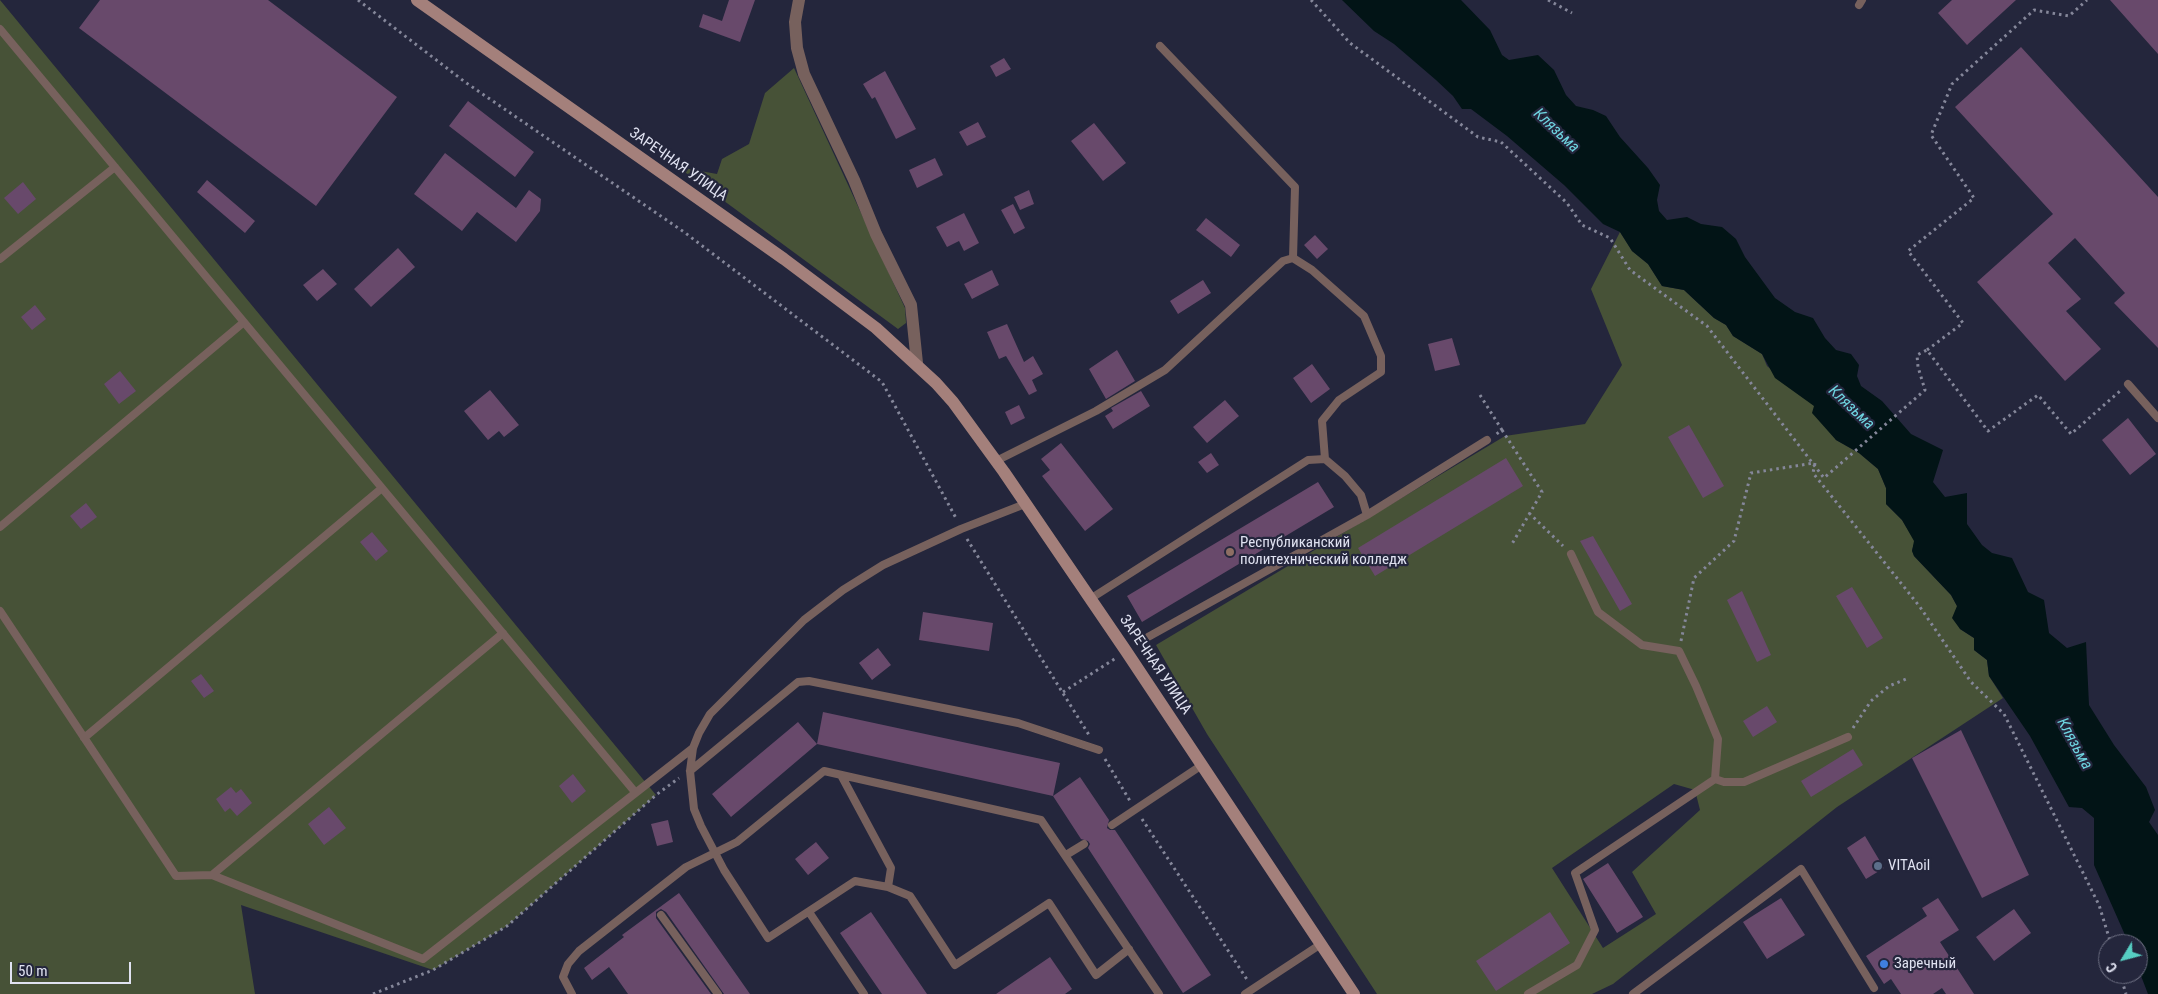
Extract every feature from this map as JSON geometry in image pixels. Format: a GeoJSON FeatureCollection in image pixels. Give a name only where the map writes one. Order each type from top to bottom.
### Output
{"type":"FeatureCollection","features":[{"type":"Feature","properties":{"kind":"street","name":"ЗАРЕЧНАЯ УЛИЦА"},"geometry":{"type":"LineString","coordinates":[[417,0],[784,259],[876,328],[917,363],[953,402],[996,461],[1354,994]]}},
{"type":"Feature","properties":{"kind":"street"},"geometry":{"type":"LineString","coordinates":[[799,0],[796,22],[796,48],[804,74],[854,180],[876,234],[911,305],[917,363]]}},
{"type":"Feature","properties":{"kind":"lane"},"geometry":{"type":"LineString","coordinates":[[0,29],[635,792]]}},
{"type":"Feature","properties":{"kind":"lane"},"geometry":{"type":"LineString","coordinates":[[1160,46],[1295,187],[1293,258]]}},
{"type":"Feature","properties":{"kind":"lane"},"geometry":{"type":"LineString","coordinates":[[0,259],[115,167]]}},
{"type":"Feature","properties":{"kind":"lane"},"geometry":{"type":"LineString","coordinates":[[996,461],[1096,411],[1165,370],[1283,261],[1293,258],[1312,270],[1364,316],[1381,356],[1382,372],[1339,400],[1322,421],[1325,460]]}},
{"type":"Feature","properties":{"kind":"lane"},"geometry":{"type":"LineString","coordinates":[[0,527],[244,322]]}},
{"type":"Feature","properties":{"kind":"lane"},"geometry":{"type":"LineString","coordinates":[[2128,384],[2158,418]]}},
{"type":"Feature","properties":{"kind":"lane"},"geometry":{"type":"LineString","coordinates":[[1148,637],[1367,515],[1487,440]]}},
{"type":"Feature","properties":{"kind":"lane"},"geometry":{"type":"LineString","coordinates":[[1090,599],[1308,460],[1325,460],[1344,476],[1361,495],[1367,515]]}},
{"type":"Feature","properties":{"kind":"lane"},"geometry":{"type":"LineString","coordinates":[[84,738],[382,488]]}},
{"type":"Feature","properties":{"kind":"lane"},"geometry":{"type":"LineString","coordinates":[[1025,504],[961,529],[883,565],[862,577],[804,620],[710,714],[693,748],[690,771],[694,809],[714,854],[768,938],[854,881],[888,887],[910,896],[955,965],[1049,903],[1096,975],[1129,949]]}},
{"type":"Feature","properties":{"kind":"lane"},"geometry":{"type":"LineString","coordinates":[[1571,554],[1598,612],[1642,645],[1679,651],[1718,739],[1715,779]]}},
{"type":"Feature","properties":{"kind":"lane"},"geometry":{"type":"LineString","coordinates":[[0,611],[176,876],[212,875],[423,958],[693,748]]}},
{"type":"Feature","properties":{"kind":"lane"},"geometry":{"type":"LineString","coordinates":[[212,875],[503,634]]}},
{"type":"Feature","properties":{"kind":"lane"},"geometry":{"type":"LineString","coordinates":[[690,771],[798,682],[809,680],[1018,723],[1099,750]]}},
{"type":"Feature","properties":{"kind":"lane"},"geometry":{"type":"LineString","coordinates":[[1715,779],[1724,782],[1744,782],[1848,737]]}},
{"type":"Feature","properties":{"kind":"lane"},"geometry":{"type":"LineString","coordinates":[[1112,825],[1202,766]]}},
{"type":"Feature","properties":{"kind":"lane"},"geometry":{"type":"LineString","coordinates":[[572,994],[563,977],[568,964],[579,951],[686,867],[737,842],[824,772],[1041,820],[1159,994]]}},
{"type":"Feature","properties":{"kind":"lane"},"geometry":{"type":"LineString","coordinates":[[841,775],[891,868],[888,887]]}},
{"type":"Feature","properties":{"kind":"lane"},"geometry":{"type":"LineString","coordinates":[[1528,994],[1577,965],[1595,930],[1575,873],[1715,779]]}},
{"type":"Feature","properties":{"kind":"lane"},"geometry":{"type":"LineString","coordinates":[[1066,855],[1084,844]]}},
{"type":"Feature","properties":{"kind":"lane"},"geometry":{"type":"LineString","coordinates":[[1633,994],[1801,869],[1874,988]]}},
{"type":"Feature","properties":{"kind":"lane"},"geometry":{"type":"LineString","coordinates":[[809,912],[864,994]]}},
{"type":"Feature","properties":{"kind":"lane"},"geometry":{"type":"LineString","coordinates":[[661,915],[718,994]]}},
{"type":"Feature","properties":{"kind":"lane"},"geometry":{"type":"LineString","coordinates":[[1245,994],[1321,944]]}},
{"type":"Feature","properties":{"kind":"path"},"geometry":{"type":"LineString","coordinates":[[358,0],[465,82],[684,232],[882,382],[961,529]]}},
{"type":"Feature","properties":{"kind":"path"},"geometry":{"type":"LineString","coordinates":[[1311,0],[1350,43],[1478,138],[1500,142],[1567,203],[1582,225],[1610,238],[1630,270],[1707,326],[1815,463],[1824,478],[1925,390],[1918,368],[1917,355],[1928,350],[1963,323],[1908,250],[1974,198],[1931,135],[1952,84],[2034,10],[2069,16],[2087,0]]}},
{"type":"Feature","properties":{"kind":"path"},"geometry":{"type":"LineString","coordinates":[[1548,0],[1572,13]]}},
{"type":"Feature","properties":{"kind":"path"},"geometry":{"type":"LineString","coordinates":[[1928,350],[1988,431],[2038,395],[2071,434],[2128,384]]}},
{"type":"Feature","properties":{"kind":"path"},"geometry":{"type":"LineString","coordinates":[[1480,395],[1542,492],[1512,544]]}},
{"type":"Feature","properties":{"kind":"path"},"geometry":{"type":"LineString","coordinates":[[1487,440],[1502,430]]}},
{"type":"Feature","properties":{"kind":"path"},"geometry":{"type":"LineString","coordinates":[[1679,651],[1694,578],[1734,541],[1751,473],[1815,463]]}},
{"type":"Feature","properties":{"kind":"path"},"geometry":{"type":"LineString","coordinates":[[1815,463],[1813,473],[1920,608],[1971,682],[2004,714],[2099,905],[2108,934]]}},
{"type":"Feature","properties":{"kind":"path"},"geometry":{"type":"LineString","coordinates":[[1530,513],[1571,554]]}},
{"type":"Feature","properties":{"kind":"path"},"geometry":{"type":"LineString","coordinates":[[1063,692],[1120,654]]}},
{"type":"Feature","properties":{"kind":"path"},"geometry":{"type":"LineString","coordinates":[[1848,737],[1871,701],[1889,686],[1906,679]]}},
{"type":"Feature","properties":{"kind":"path"},"geometry":{"type":"LineString","coordinates":[[373,994],[433,970],[507,926],[656,795],[690,771]]}},
{"type":"Feature","properties":{"kind":"green space"},"geometry":{"type":"Polygon","coordinates":[[[0,0],[656,795],[507,926],[433,970],[241,905],[255,994],[0,994],[0,0]]]}},
{"type":"Feature","properties":{"kind":"green space"},"geometry":{"type":"Polygon","coordinates":[[[794,68],[905,308],[906,323],[898,329],[678,167],[717,174],[722,159],[749,144],[765,93],[794,68]]]}},
{"type":"Feature","properties":{"kind":"green space"},"geometry":{"type":"Polygon","coordinates":[[[1620,232],[1632,251],[1648,264],[1662,286],[1684,290],[1714,318],[1726,325],[1733,336],[1762,354],[1767,366],[1815,406],[1836,440],[1859,453],[1878,469],[1886,488],[1886,504],[1902,520],[1915,541],[1912,550],[1914,556],[1951,595],[1957,606],[1960,629],[1974,638],[1974,650],[1987,660],[1989,676],[2003,698],[1837,807],[1613,984],[1592,994],[1377,994],[1207,734],[1156,645],[1505,436],[1585,424],[1622,365],[1591,289],[1620,232]],[[1674,784],[1552,868],[1603,948],[1656,914],[1632,872],[1700,810],[1695,790],[1674,784]]]}},
{"type":"Feature","properties":{"kind":"water","name":"Клязьма"},"geometry":{"type":"Polygon","coordinates":[[[1342,0],[1461,0],[1490,30],[1502,55],[1509,60],[1538,55],[1554,70],[1566,95],[1576,106],[1593,110],[1606,116],[1620,137],[1648,168],[1660,185],[1657,200],[1659,211],[1667,220],[1687,217],[1701,224],[1722,227],[1736,239],[1745,257],[1775,298],[1795,312],[1813,318],[1825,338],[1836,350],[1851,354],[1859,365],[1857,376],[1861,386],[1882,401],[1911,434],[1943,450],[1933,482],[1945,497],[1967,493],[1967,524],[1982,545],[1992,553],[2012,558],[2028,592],[2044,600],[2049,633],[2067,648],[2086,642],[2089,705],[2114,745],[2146,787],[2155,810],[2149,822],[2158,835],[2158,994],[2148,994],[2144,984],[2148,984],[2148,934],[2125,934],[2094,865],[2094,818],[2082,808],[2069,807],[2030,736],[1989,676],[1987,660],[1974,650],[1974,638],[1960,629],[1952,618],[1957,606],[1951,595],[1914,556],[1912,551],[1914,541],[1902,520],[1886,504],[1886,488],[1878,469],[1859,453],[1836,440],[1812,413],[1814,406],[1775,378],[1762,354],[1733,336],[1726,325],[1714,318],[1684,290],[1662,286],[1648,264],[1632,251],[1620,232],[1603,224],[1564,185],[1507,136],[1471,109],[1462,109],[1453,96],[1436,80],[1394,44],[1374,31],[1342,0]]]}},
{"type":"Feature","properties":{"kind":"building"},"geometry":{"type":"Polygon","coordinates":[[[100,0],[268,0],[397,97],[316,206],[79,28],[100,0]]]}},
{"type":"Feature","properties":{"kind":"building"},"geometry":{"type":"Polygon","coordinates":[[[729,0],[755,0],[740,42],[699,27],[703,14],[722,21],[729,0]]]}},
{"type":"Feature","properties":{"kind":"building"},"geometry":{"type":"Polygon","coordinates":[[[1952,0],[2016,0],[1967,45],[1938,13],[1952,0]]]}},
{"type":"Feature","properties":{"kind":"building"},"geometry":{"type":"Polygon","coordinates":[[[2110,0],[2158,0],[2158,54],[2110,0]]]}},
{"type":"Feature","properties":{"kind":"building"},"geometry":{"type":"Polygon","coordinates":[[[2021,47],[2158,197],[2158,348],[2114,303],[2125,293],[2075,238],[2048,263],[2081,299],[2066,311],[2101,349],[2065,381],[1977,282],[2053,214],[1955,107],[2021,47]]]}},
{"type":"Feature","properties":{"kind":"building"},"geometry":{"type":"Polygon","coordinates":[[[1004,58],[1011,69],[996,77],[990,66],[1004,58]]]}},
{"type":"Feature","properties":{"kind":"building"},"geometry":{"type":"Polygon","coordinates":[[[885,71],[916,129],[896,139],[875,97],[872,99],[863,84],[885,71]]]}},
{"type":"Feature","properties":{"kind":"building"},"geometry":{"type":"Polygon","coordinates":[[[468,101],[534,152],[515,177],[449,126],[468,101]]]}},
{"type":"Feature","properties":{"kind":"building"},"geometry":{"type":"Polygon","coordinates":[[[978,122],[986,137],[967,146],[959,132],[978,122]]]}},
{"type":"Feature","properties":{"kind":"building"},"geometry":{"type":"Polygon","coordinates":[[[1094,123],[1126,163],[1103,181],[1071,141],[1094,123]]]}},
{"type":"Feature","properties":{"kind":"building"},"geometry":{"type":"Polygon","coordinates":[[[445,153],[516,208],[529,190],[541,199],[540,211],[516,242],[477,212],[462,231],[414,194],[445,153]]]}},
{"type":"Feature","properties":{"kind":"building"},"geometry":{"type":"Polygon","coordinates":[[[935,158],[943,175],[917,188],[909,170],[935,158]]]}},
{"type":"Feature","properties":{"kind":"building"},"geometry":{"type":"Polygon","coordinates":[[[207,180],[255,221],[245,233],[197,192],[207,180]]]}},
{"type":"Feature","properties":{"kind":"building"},"geometry":{"type":"Polygon","coordinates":[[[23,182],[36,199],[18,214],[4,198],[23,182]]]}},
{"type":"Feature","properties":{"kind":"building"},"geometry":{"type":"Polygon","coordinates":[[[1029,190],[1034,204],[1020,210],[1014,197],[1029,190]]]}},
{"type":"Feature","properties":{"kind":"building"},"geometry":{"type":"Polygon","coordinates":[[[1013,204],[1025,228],[1014,234],[1001,210],[1013,204]]]}},
{"type":"Feature","properties":{"kind":"building"},"geometry":{"type":"Polygon","coordinates":[[[964,213],[979,243],[964,251],[959,241],[947,247],[936,227],[964,213]]]}},
{"type":"Feature","properties":{"kind":"building"},"geometry":{"type":"Polygon","coordinates":[[[1206,218],[1240,245],[1231,257],[1196,230],[1206,218]]]}},
{"type":"Feature","properties":{"kind":"building"},"geometry":{"type":"Polygon","coordinates":[[[1315,235],[1328,249],[1317,259],[1304,245],[1315,235]]]}},
{"type":"Feature","properties":{"kind":"building"},"geometry":{"type":"Polygon","coordinates":[[[398,248],[415,267],[371,307],[354,289],[398,248]]]}},
{"type":"Feature","properties":{"kind":"building"},"geometry":{"type":"Polygon","coordinates":[[[323,269],[337,284],[317,301],[303,285],[323,269]]]}},
{"type":"Feature","properties":{"kind":"building"},"geometry":{"type":"Polygon","coordinates":[[[992,270],[999,285],[972,299],[964,284],[992,270]]]}},
{"type":"Feature","properties":{"kind":"building"},"geometry":{"type":"Polygon","coordinates":[[[1203,280],[1211,293],[1178,314],[1170,301],[1203,280]]]}},
{"type":"Feature","properties":{"kind":"building"},"geometry":{"type":"Polygon","coordinates":[[[35,305],[46,319],[32,330],[21,317],[35,305]]]}},
{"type":"Feature","properties":{"kind":"building"},"geometry":{"type":"Polygon","coordinates":[[[1007,324],[1024,362],[1033,356],[1043,374],[1032,380],[1037,391],[1029,395],[1006,356],[999,359],[987,332],[1007,324]]]}},
{"type":"Feature","properties":{"kind":"building"},"geometry":{"type":"Polygon","coordinates":[[[1452,338],[1460,365],[1435,371],[1428,344],[1452,338]]]}},
{"type":"Feature","properties":{"kind":"building"},"geometry":{"type":"Polygon","coordinates":[[[1117,350],[1135,381],[1106,399],[1089,369],[1117,350]]]}},
{"type":"Feature","properties":{"kind":"building"},"geometry":{"type":"Polygon","coordinates":[[[1312,364],[1330,389],[1311,403],[1293,378],[1312,364]]]}},
{"type":"Feature","properties":{"kind":"building"},"geometry":{"type":"Polygon","coordinates":[[[120,371],[136,391],[119,404],[104,384],[120,371]]]}},
{"type":"Feature","properties":{"kind":"building"},"geometry":{"type":"Polygon","coordinates":[[[490,390],[519,425],[504,437],[499,431],[488,440],[464,411],[490,390]]]}},
{"type":"Feature","properties":{"kind":"building"},"geometry":{"type":"Polygon","coordinates":[[[1141,391],[1150,406],[1113,429],[1105,416],[1113,411],[1111,408],[1141,391]]]}},
{"type":"Feature","properties":{"kind":"building"},"geometry":{"type":"Polygon","coordinates":[[[1225,400],[1239,416],[1207,443],[1193,427],[1225,400]]]}},
{"type":"Feature","properties":{"kind":"building"},"geometry":{"type":"Polygon","coordinates":[[[1019,405],[1025,418],[1011,425],[1005,412],[1019,405]]]}},
{"type":"Feature","properties":{"kind":"building"},"geometry":{"type":"Polygon","coordinates":[[[2128,418],[2156,454],[2130,475],[2102,440],[2128,418]]]}},
{"type":"Feature","properties":{"kind":"building"},"geometry":{"type":"Polygon","coordinates":[[[1689,425],[1724,486],[1703,498],[1668,437],[1689,425]]]}},
{"type":"Feature","properties":{"kind":"building"},"geometry":{"type":"Polygon","coordinates":[[[1061,443],[1113,509],[1085,531],[1042,476],[1050,470],[1041,459],[1061,443]]]}},
{"type":"Feature","properties":{"kind":"building"},"geometry":{"type":"Polygon","coordinates":[[[1211,453],[1219,465],[1207,473],[1198,462],[1211,453]]]}},
{"type":"Feature","properties":{"kind":"building"},"geometry":{"type":"Polygon","coordinates":[[[1506,458],[1523,486],[1375,576],[1358,548],[1506,458]]]}},
{"type":"Feature","properties":{"kind":"building","name":"Республиканский политехнический колледж"},"geometry":{"type":"Polygon","coordinates":[[[1318,482],[1334,507],[1142,622],[1127,596],[1318,482]]]}},
{"type":"Feature","properties":{"kind":"building"},"geometry":{"type":"Polygon","coordinates":[[[86,503],[97,517],[81,529],[70,516],[86,503]]]}},
{"type":"Feature","properties":{"kind":"building"},"geometry":{"type":"Polygon","coordinates":[[[372,532],[388,551],[376,561],[360,542],[372,532]]]}},
{"type":"Feature","properties":{"kind":"building"},"geometry":{"type":"Polygon","coordinates":[[[1593,536],[1632,604],[1620,611],[1580,541],[1593,536]]]}},
{"type":"Feature","properties":{"kind":"building"},"geometry":{"type":"Polygon","coordinates":[[[1852,587],[1883,638],[1867,648],[1836,596],[1852,587]]]}},
{"type":"Feature","properties":{"kind":"building"},"geometry":{"type":"Polygon","coordinates":[[[1742,591],[1771,655],[1757,662],[1727,600],[1742,591]]]}},
{"type":"Feature","properties":{"kind":"building"},"geometry":{"type":"Polygon","coordinates":[[[923,612],[993,623],[989,651],[919,640],[923,612]]]}},
{"type":"Feature","properties":{"kind":"building"},"geometry":{"type":"Polygon","coordinates":[[[878,648],[891,665],[872,680],[859,663],[878,648]]]}},
{"type":"Feature","properties":{"kind":"building"},"geometry":{"type":"Polygon","coordinates":[[[201,674],[214,691],[204,698],[191,681],[201,674]]]}},
{"type":"Feature","properties":{"kind":"building"},"geometry":{"type":"Polygon","coordinates":[[[1767,706],[1777,722],[1753,737],[1743,721],[1767,706]]]}},
{"type":"Feature","properties":{"kind":"building"},"geometry":{"type":"Polygon","coordinates":[[[823,712],[1060,763],[1053,796],[817,744],[823,712]]]}},
{"type":"Feature","properties":{"kind":"building"},"geometry":{"type":"Polygon","coordinates":[[[798,722],[817,744],[731,817],[712,794],[798,722]]]}},
{"type":"Feature","properties":{"kind":"building"},"geometry":{"type":"Polygon","coordinates":[[[1961,730],[2029,875],[1982,898],[1912,758],[1961,730]]]}},
{"type":"Feature","properties":{"kind":"building"},"geometry":{"type":"Polygon","coordinates":[[[1853,749],[1863,765],[1811,797],[1801,781],[1853,749]]]}},
{"type":"Feature","properties":{"kind":"building"},"geometry":{"type":"Polygon","coordinates":[[[573,774],[586,791],[572,803],[559,786],[573,774]]]}},
{"type":"Feature","properties":{"kind":"building"},"geometry":{"type":"Polygon","coordinates":[[[1080,777],[1109,820],[1107,828],[1115,830],[1211,975],[1183,993],[1088,848],[1090,844],[1088,841],[1081,839],[1053,796],[1080,777]]]}},
{"type":"Feature","properties":{"kind":"building"},"geometry":{"type":"Polygon","coordinates":[[[231,787],[236,793],[241,789],[252,803],[237,816],[230,808],[225,812],[216,799],[231,787]]]}},
{"type":"Feature","properties":{"kind":"building"},"geometry":{"type":"Polygon","coordinates":[[[329,807],[346,828],[324,845],[308,824],[329,807]]]}},
{"type":"Feature","properties":{"kind":"building"},"geometry":{"type":"Polygon","coordinates":[[[668,820],[673,842],[657,846],[651,824],[668,820]]]}},
{"type":"Feature","properties":{"kind":"building"},"geometry":{"type":"Polygon","coordinates":[[[1865,836],[1884,868],[1866,879],[1847,848],[1865,836]]]}},
{"type":"Feature","properties":{"kind":"building"},"geometry":{"type":"Polygon","coordinates":[[[816,842],[829,858],[808,875],[795,859],[816,842]]]}},
{"type":"Feature","properties":{"kind":"building"},"geometry":{"type":"Polygon","coordinates":[[[1608,863],[1643,917],[1617,933],[1583,879],[1608,863]]]}},
{"type":"Feature","properties":{"kind":"building"},"geometry":{"type":"Polygon","coordinates":[[[679,893],[750,994],[724,994],[666,912],[661,909],[656,912],[656,918],[711,994],[628,994],[609,967],[592,980],[584,968],[624,937],[622,935],[679,893]]]}},
{"type":"Feature","properties":{"kind":"building"},"geometry":{"type":"Polygon","coordinates":[[[1781,898],[1805,935],[1767,959],[1743,922],[1781,898]]]}},
{"type":"Feature","properties":{"kind":"building"},"geometry":{"type":"Polygon","coordinates":[[[1938,898],[1959,930],[1940,942],[1974,994],[1946,994],[1942,988],[1933,994],[1901,994],[1891,979],[1884,984],[1866,956],[1927,916],[1922,908],[1938,898]]]}},
{"type":"Feature","properties":{"kind":"building"},"geometry":{"type":"Polygon","coordinates":[[[2014,909],[2031,933],[1994,961],[1976,937],[2014,909]]]}},
{"type":"Feature","properties":{"kind":"building"},"geometry":{"type":"Polygon","coordinates":[[[871,912],[927,994],[882,994],[840,933],[871,912]]]}},
{"type":"Feature","properties":{"kind":"building"},"geometry":{"type":"Polygon","coordinates":[[[1550,912],[1570,943],[1496,991],[1476,961],[1550,912]]]}},
{"type":"Feature","properties":{"kind":"building"},"geometry":{"type":"Polygon","coordinates":[[[1050,957],[1072,989],[1065,994],[996,994],[1050,957]]]}},
{"type":"Feature","properties":{"kind":"place","name":"Республиканский политехнический колледж"},"geometry":{"type":"Point","coordinates":[1230,552]}},
{"type":"Feature","properties":{"kind":"place","name":"VITAoil"},"geometry":{"type":"Point","coordinates":[1878,866]}},
{"type":"Feature","properties":{"kind":"place","name":"Заречный"},"geometry":{"type":"Point","coordinates":[1884,964]}}]}
